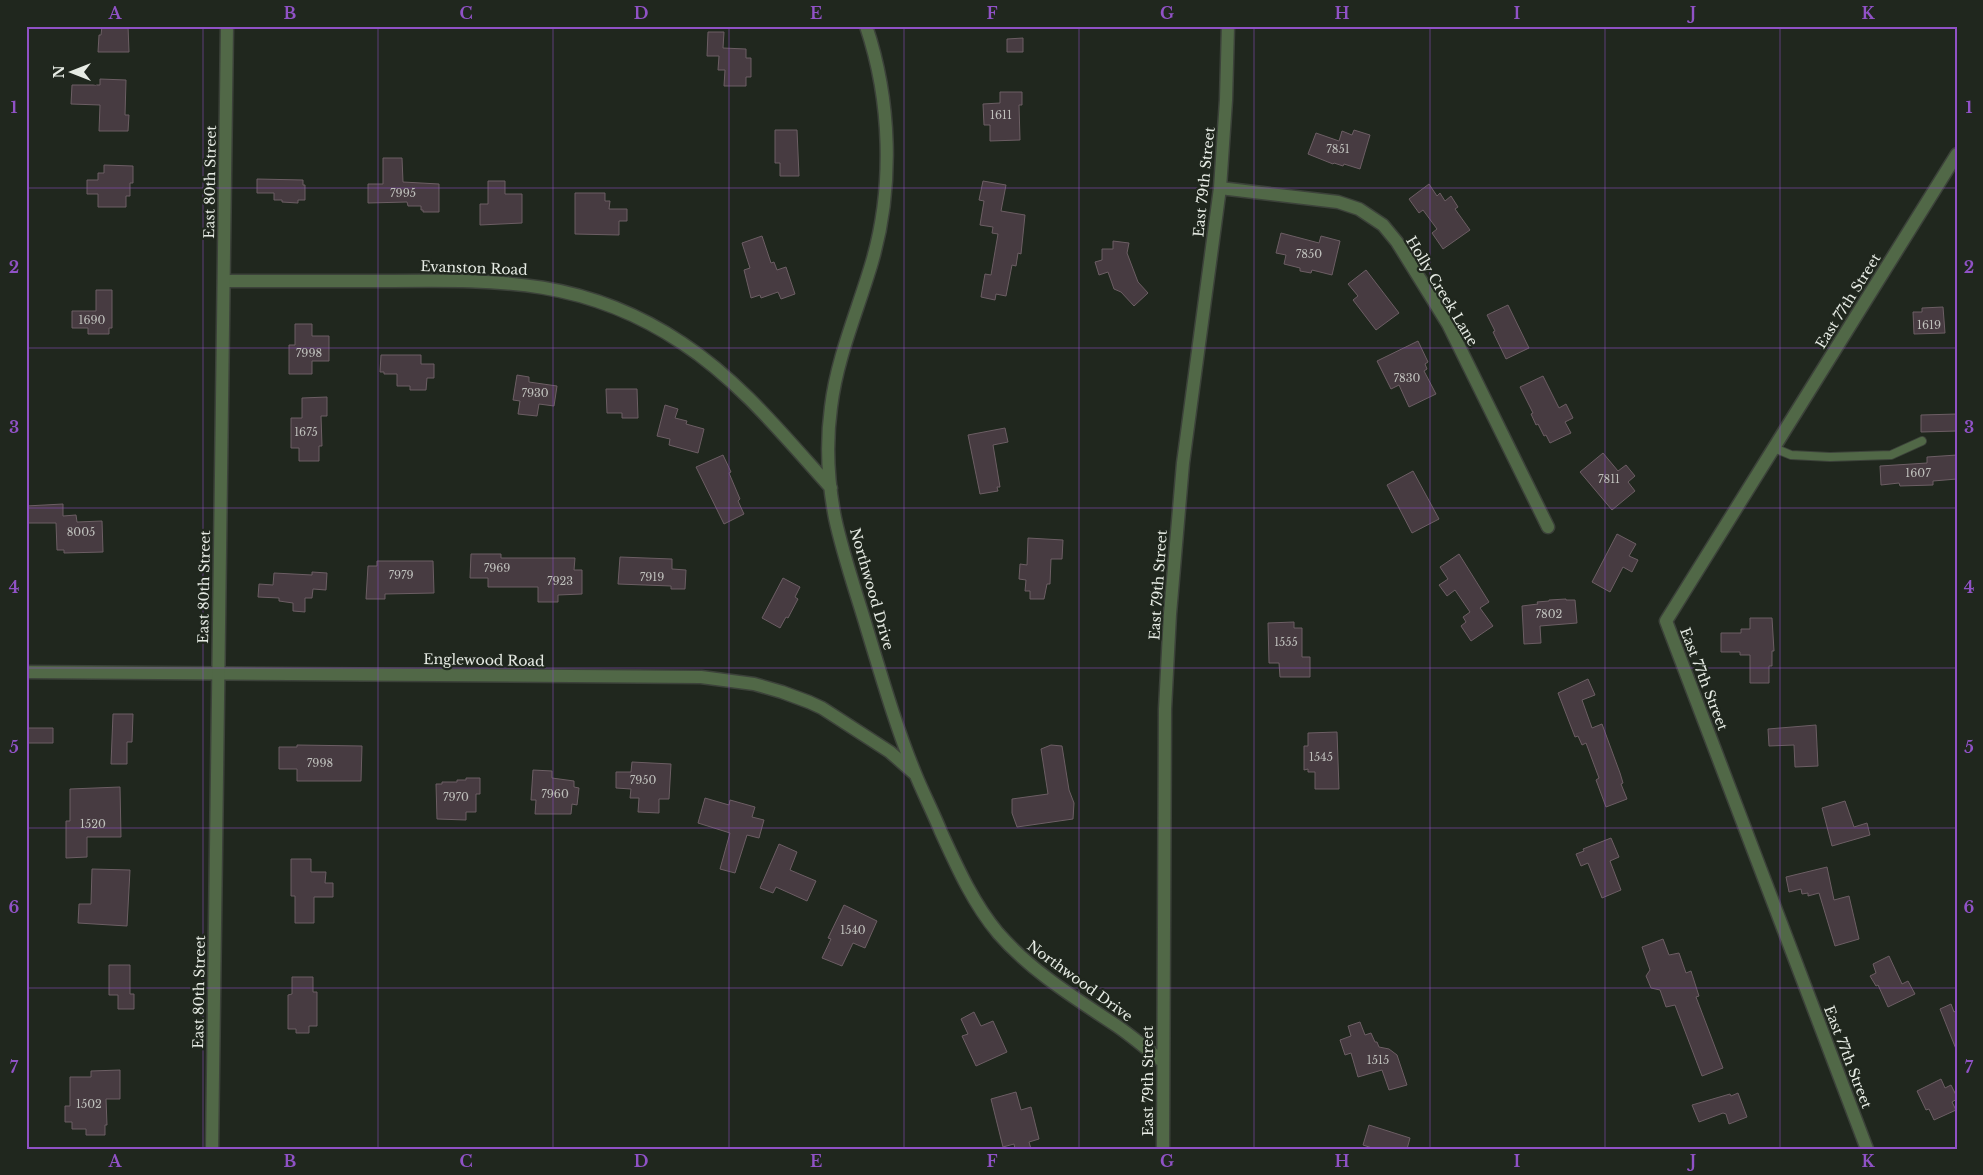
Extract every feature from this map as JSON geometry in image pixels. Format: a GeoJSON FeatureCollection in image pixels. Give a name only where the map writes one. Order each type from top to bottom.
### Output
{"type":"FeatureCollection","features":[{"type":"Feature","properties":{"kind":"street","name":"East 80th Street"},"geometry":{"type":"LineString","coordinates":[[212,1149],[227,26]]}},
{"type":"Feature","properties":{"kind":"street","name":"Northwood Drive"},"geometry":{"type":"LineString","coordinates":[[866,26],[877,67],[883,101],[886,137],[886,181],[876,248],[840,358],[834,386],[829,429],[831,488],[835,518],[850,574],[877,663],[915,774],[960,873],[984,916],[1012,949],[1163,1062]]}},
{"type":"Feature","properties":{"kind":"street","name":"East 79th Street"},"geometry":{"type":"LineString","coordinates":[[1162,1149],[1165,709],[1170,614],[1183,463],[1220,188],[1226,100],[1228,26]]}},
{"type":"Feature","properties":{"kind":"street","name":"East 77th Street"},"geometry":{"type":"LineString","coordinates":[[1867,1149],[1666,621],[1953,168],[1957,154]]}},
{"type":"Feature","properties":{"kind":"street","name":"Holly Creek Lane"},"geometry":{"type":"LineString","coordinates":[[1220,188],[1338,202],[1359,209],[1383,226],[1397,242],[1448,324],[1548,527]]}},
{"type":"Feature","properties":{"kind":"street","name":"Evanston Road"},"geometry":{"type":"LineString","coordinates":[[224,281],[485,280],[545,287],[590,298],[647,322],[692,350],[766,416],[831,488]]}},
{"type":"Feature","properties":{"kind":"street","name":"Englewood Road"},"geometry":{"type":"LineString","coordinates":[[26,672],[701,677],[733,680],[782,692],[818,706],[890,752],[915,774]]}},
{"type":"Feature","properties":{"kind":"lane"},"geometry":{"type":"LineString","coordinates":[[1774,448],[1784,454],[1791,455],[1830,457],[1891,455],[1922,441]]}},
{"type":"Feature","properties":{"kind":"building"},"geometry":{"type":"Polygon","coordinates":[[[102,26],[128,26],[129,52],[98,52],[99,35],[101,35],[102,26]]]}},
{"type":"Feature","properties":{"kind":"building"},"geometry":{"type":"Polygon","coordinates":[[[708,32],[724,32],[723,48],[746,49],[746,58],[751,58],[751,77],[746,77],[746,86],[724,86],[725,70],[718,70],[719,56],[707,56],[708,32]]]}},
{"type":"Feature","properties":{"kind":"building"},"geometry":{"type":"Polygon","coordinates":[[[1023,38],[1023,52],[1007,52],[1007,39],[1023,38]]]}},
{"type":"Feature","properties":{"kind":"building"},"geometry":{"type":"Polygon","coordinates":[[[100,79],[126,80],[125,115],[129,115],[128,131],[99,131],[100,105],[71,104],[72,85],[100,85],[100,79]]]}},
{"type":"Feature","properties":{"kind":"building"},"geometry":{"type":"Polygon","coordinates":[[[1000,92],[1022,92],[1022,105],[1019,105],[1020,140],[990,141],[990,125],[984,125],[983,104],[1000,103],[1000,92]]]}},
{"type":"Feature","properties":{"kind":"building"},"geometry":{"type":"Polygon","coordinates":[[[775,130],[797,130],[799,176],[780,176],[780,163],[775,163],[775,130]]]}},
{"type":"Feature","properties":{"kind":"building"},"geometry":{"type":"Polygon","coordinates":[[[1354,130],[1370,135],[1360,169],[1344,164],[1343,166],[1333,164],[1308,154],[1316,133],[1339,141],[1342,131],[1352,135],[1354,130]]]}},
{"type":"Feature","properties":{"kind":"building"},"geometry":{"type":"Polygon","coordinates":[[[383,158],[402,158],[403,182],[439,184],[439,212],[423,212],[421,206],[408,206],[407,202],[368,203],[368,184],[383,184],[383,158]]]}},
{"type":"Feature","properties":{"kind":"building"},"geometry":{"type":"Polygon","coordinates":[[[104,165],[133,166],[133,183],[130,183],[130,196],[126,196],[126,207],[98,207],[98,194],[87,194],[87,180],[98,180],[98,173],[104,173],[104,165]]]}},
{"type":"Feature","properties":{"kind":"building"},"geometry":{"type":"Polygon","coordinates":[[[257,179],[303,180],[305,200],[298,200],[298,203],[282,202],[282,200],[274,200],[274,193],[257,193],[257,179]]]}},
{"type":"Feature","properties":{"kind":"building"},"geometry":{"type":"Polygon","coordinates":[[[488,181],[505,181],[505,194],[522,194],[522,223],[480,225],[480,204],[488,204],[488,181]]]}},
{"type":"Feature","properties":{"kind":"building"},"geometry":{"type":"Polygon","coordinates":[[[983,181],[1006,185],[1001,211],[1025,215],[1021,254],[1018,253],[1016,266],[1012,265],[1006,296],[996,294],[995,300],[981,297],[985,274],[991,275],[998,234],[992,233],[993,227],[980,225],[984,201],[979,200],[983,181]]]}},
{"type":"Feature","properties":{"kind":"building"},"geometry":{"type":"Polygon","coordinates":[[[1429,184],[1437,196],[1440,193],[1445,201],[1451,196],[1458,207],[1455,209],[1470,230],[1443,249],[1432,233],[1437,229],[1423,210],[1419,213],[1409,199],[1429,184]]]}},
{"type":"Feature","properties":{"kind":"building"},"geometry":{"type":"Polygon","coordinates":[[[575,193],[605,193],[605,201],[610,201],[609,209],[627,209],[627,221],[619,221],[619,235],[575,234],[575,193]]]}},
{"type":"Feature","properties":{"kind":"building"},"geometry":{"type":"Polygon","coordinates":[[[1281,233],[1319,243],[1321,236],[1340,241],[1332,275],[1312,270],[1311,273],[1300,271],[1300,268],[1284,264],[1286,255],[1276,253],[1281,233]]]}},
{"type":"Feature","properties":{"kind":"building"},"geometry":{"type":"Polygon","coordinates":[[[762,236],[771,263],[774,262],[777,270],[786,267],[795,294],[781,299],[778,292],[761,298],[760,295],[751,298],[744,270],[750,268],[742,243],[762,236]]]}},
{"type":"Feature","properties":{"kind":"building"},"geometry":{"type":"Polygon","coordinates":[[[1113,241],[1129,243],[1127,253],[1138,282],[1148,293],[1134,306],[1121,292],[1114,289],[1108,272],[1099,275],[1095,262],[1102,260],[1102,249],[1113,249],[1113,241]]]}},
{"type":"Feature","properties":{"kind":"building"},"geometry":{"type":"Polygon","coordinates":[[[1366,270],[1399,313],[1376,330],[1353,300],[1358,296],[1348,284],[1366,270]]]}},
{"type":"Feature","properties":{"kind":"building"},"geometry":{"type":"Polygon","coordinates":[[[96,290],[112,290],[112,328],[109,328],[109,334],[88,334],[88,328],[72,328],[72,311],[96,311],[96,290]]]}},
{"type":"Feature","properties":{"kind":"building"},"geometry":{"type":"Polygon","coordinates":[[[1508,305],[1529,348],[1506,359],[1487,315],[1508,305]]]}},
{"type":"Feature","properties":{"kind":"building"},"geometry":{"type":"Polygon","coordinates":[[[1943,307],[1945,333],[1914,334],[1913,312],[1922,312],[1922,308],[1943,307]]]}},
{"type":"Feature","properties":{"kind":"building"},"geometry":{"type":"Polygon","coordinates":[[[295,324],[312,324],[312,336],[329,336],[329,361],[312,361],[312,374],[289,374],[289,345],[295,345],[295,324]]]}},
{"type":"Feature","properties":{"kind":"building"},"geometry":{"type":"Polygon","coordinates":[[[1418,341],[1428,362],[1425,364],[1427,369],[1424,371],[1436,394],[1409,407],[1399,385],[1391,389],[1377,361],[1418,341]]]}},
{"type":"Feature","properties":{"kind":"building"},"geometry":{"type":"Polygon","coordinates":[[[381,355],[421,355],[421,364],[434,364],[434,378],[427,378],[426,390],[410,390],[410,386],[397,386],[397,374],[384,374],[384,372],[380,372],[381,355]]]}},
{"type":"Feature","properties":{"kind":"building"},"geometry":{"type":"Polygon","coordinates":[[[517,375],[529,377],[529,382],[557,386],[554,406],[539,404],[537,416],[518,414],[520,401],[513,400],[517,375]]]}},
{"type":"Feature","properties":{"kind":"building"},"geometry":{"type":"Polygon","coordinates":[[[1543,376],[1559,408],[1566,404],[1573,418],[1565,422],[1571,433],[1550,443],[1538,424],[1536,425],[1531,414],[1533,413],[1520,387],[1543,376]]]}},
{"type":"Feature","properties":{"kind":"building"},"geometry":{"type":"Polygon","coordinates":[[[606,389],[637,389],[638,418],[622,418],[622,413],[607,413],[606,389]]]}},
{"type":"Feature","properties":{"kind":"building"},"geometry":{"type":"Polygon","coordinates":[[[327,397],[327,416],[321,416],[322,446],[319,446],[319,461],[299,461],[299,448],[291,448],[291,418],[302,418],[302,398],[327,397]]]}},
{"type":"Feature","properties":{"kind":"building"},"geometry":{"type":"Polygon","coordinates":[[[665,405],[678,409],[675,418],[687,421],[686,424],[704,429],[698,453],[669,445],[670,439],[657,436],[665,405]]]}},
{"type":"Feature","properties":{"kind":"building"},"geometry":{"type":"Polygon","coordinates":[[[1957,414],[1957,431],[1921,432],[1921,415],[1957,414]]]}},
{"type":"Feature","properties":{"kind":"building"},"geometry":{"type":"Polygon","coordinates":[[[1005,428],[1008,442],[993,445],[1000,487],[997,487],[998,491],[980,494],[968,435],[1005,428]]]}},
{"type":"Feature","properties":{"kind":"building"},"geometry":{"type":"Polygon","coordinates":[[[1603,453],[1618,471],[1626,465],[1635,476],[1628,482],[1635,491],[1612,510],[1580,472],[1603,453]]]}},
{"type":"Feature","properties":{"kind":"building"},"geometry":{"type":"Polygon","coordinates":[[[723,455],[731,472],[729,473],[744,514],[724,524],[696,467],[723,455]]]}},
{"type":"Feature","properties":{"kind":"building"},"geometry":{"type":"Polygon","coordinates":[[[1957,455],[1957,479],[1933,481],[1933,485],[1900,486],[1899,483],[1881,485],[1880,466],[1927,463],[1927,457],[1957,455]]]}},
{"type":"Feature","properties":{"kind":"building"},"geometry":{"type":"Polygon","coordinates":[[[1413,471],[1439,519],[1412,533],[1387,485],[1413,471]]]}},
{"type":"Feature","properties":{"kind":"building"},"geometry":{"type":"Polygon","coordinates":[[[63,504],[63,516],[76,515],[77,522],[102,521],[103,552],[64,553],[64,550],[57,550],[56,523],[26,523],[26,506],[63,504]]]}},
{"type":"Feature","properties":{"kind":"building"},"geometry":{"type":"Polygon","coordinates":[[[1617,534],[1636,544],[1629,556],[1638,560],[1632,572],[1623,567],[1610,592],[1592,582],[1617,534]]]}},
{"type":"Feature","properties":{"kind":"building"},"geometry":{"type":"Polygon","coordinates":[[[1028,538],[1063,540],[1062,559],[1051,559],[1050,584],[1047,584],[1044,599],[1030,599],[1030,591],[1025,591],[1026,580],[1019,579],[1020,564],[1027,565],[1028,538]]]}},
{"type":"Feature","properties":{"kind":"building"},"geometry":{"type":"Polygon","coordinates":[[[471,554],[501,554],[501,558],[575,558],[574,570],[582,570],[582,594],[558,595],[558,602],[538,602],[538,587],[488,587],[488,578],[470,578],[471,554]]]}},
{"type":"Feature","properties":{"kind":"building"},"geometry":{"type":"Polygon","coordinates":[[[1459,554],[1489,602],[1480,608],[1493,626],[1471,641],[1461,626],[1466,622],[1463,617],[1470,612],[1455,590],[1447,596],[1439,585],[1448,579],[1440,567],[1459,554]]]}},
{"type":"Feature","properties":{"kind":"building"},"geometry":{"type":"Polygon","coordinates":[[[620,557],[672,559],[672,569],[686,570],[685,589],[671,589],[671,586],[618,584],[620,557]]]}},
{"type":"Feature","properties":{"kind":"building"},"geometry":{"type":"Polygon","coordinates":[[[377,561],[433,561],[434,593],[385,594],[385,599],[366,599],[368,566],[377,566],[377,561]]]}},
{"type":"Feature","properties":{"kind":"building"},"geometry":{"type":"Polygon","coordinates":[[[312,572],[327,573],[326,590],[313,589],[312,598],[305,598],[305,612],[293,611],[293,603],[279,601],[279,598],[258,597],[259,584],[273,585],[274,573],[312,575],[312,572]]]}},
{"type":"Feature","properties":{"kind":"building"},"geometry":{"type":"Polygon","coordinates":[[[783,578],[800,587],[795,597],[798,599],[788,618],[786,617],[780,628],[762,618],[783,578]]]}},
{"type":"Feature","properties":{"kind":"building"},"geometry":{"type":"Polygon","coordinates":[[[1549,600],[1575,600],[1577,623],[1540,626],[1541,643],[1524,644],[1522,606],[1538,604],[1537,602],[1549,600]]]}},
{"type":"Feature","properties":{"kind":"building"},"geometry":{"type":"Polygon","coordinates":[[[1750,618],[1772,618],[1774,651],[1772,651],[1772,666],[1769,666],[1769,683],[1750,683],[1750,655],[1740,655],[1740,652],[1721,652],[1721,633],[1741,633],[1741,629],[1750,629],[1750,618]]]}},
{"type":"Feature","properties":{"kind":"building"},"geometry":{"type":"Polygon","coordinates":[[[1294,622],[1294,628],[1302,628],[1302,657],[1310,657],[1310,677],[1280,677],[1279,663],[1269,663],[1268,623],[1294,622]]]}},
{"type":"Feature","properties":{"kind":"building"},"geometry":{"type":"Polygon","coordinates":[[[1588,679],[1595,695],[1582,700],[1592,728],[1602,724],[1620,773],[1623,783],[1621,784],[1627,799],[1606,807],[1596,780],[1599,778],[1586,743],[1582,745],[1578,736],[1575,737],[1558,693],[1588,679]]]}},
{"type":"Feature","properties":{"kind":"building"},"geometry":{"type":"Polygon","coordinates":[[[113,714],[133,714],[132,742],[127,742],[127,764],[111,764],[113,714]]]}},
{"type":"Feature","properties":{"kind":"building"},"geometry":{"type":"Polygon","coordinates":[[[1816,725],[1818,766],[1795,767],[1794,745],[1769,746],[1768,729],[1816,725]]]}},
{"type":"Feature","properties":{"kind":"building"},"geometry":{"type":"Polygon","coordinates":[[[26,728],[53,728],[53,743],[26,743],[26,728]]]}},
{"type":"Feature","properties":{"kind":"building"},"geometry":{"type":"Polygon","coordinates":[[[1337,732],[1339,789],[1315,789],[1315,772],[1308,772],[1308,769],[1304,770],[1304,746],[1308,746],[1308,733],[1337,732]]]}},
{"type":"Feature","properties":{"kind":"building"},"geometry":{"type":"Polygon","coordinates":[[[297,745],[362,746],[361,781],[297,781],[297,769],[279,769],[279,747],[297,747],[297,745]]]}},
{"type":"Feature","properties":{"kind":"building"},"geometry":{"type":"Polygon","coordinates":[[[1051,745],[1062,746],[1069,790],[1074,803],[1073,819],[1017,827],[1012,813],[1012,799],[1048,794],[1041,749],[1051,745]]]}},
{"type":"Feature","properties":{"kind":"building"},"geometry":{"type":"Polygon","coordinates":[[[632,762],[671,764],[669,799],[659,799],[659,813],[638,812],[639,798],[630,798],[631,789],[616,788],[616,772],[631,772],[632,762]]]}},
{"type":"Feature","properties":{"kind":"building"},"geometry":{"type":"Polygon","coordinates":[[[533,770],[552,771],[552,778],[574,781],[574,787],[579,788],[577,805],[572,804],[571,814],[535,814],[536,800],[531,800],[533,770]]]}},
{"type":"Feature","properties":{"kind":"building"},"geometry":{"type":"Polygon","coordinates":[[[466,778],[480,778],[480,794],[476,794],[476,812],[466,812],[466,820],[437,819],[436,784],[457,782],[457,780],[466,780],[466,778]]]}},
{"type":"Feature","properties":{"kind":"building"},"geometry":{"type":"Polygon","coordinates":[[[120,787],[121,837],[87,837],[87,857],[66,858],[66,821],[70,821],[70,789],[120,787]]]}},
{"type":"Feature","properties":{"kind":"building"},"geometry":{"type":"Polygon","coordinates":[[[705,798],[729,805],[730,800],[755,807],[752,817],[764,820],[759,838],[747,835],[735,873],[720,869],[730,833],[698,823],[705,798]]]}},
{"type":"Feature","properties":{"kind":"building"},"geometry":{"type":"Polygon","coordinates":[[[1845,801],[1854,827],[1867,823],[1870,835],[1832,846],[1822,808],[1845,801]]]}},
{"type":"Feature","properties":{"kind":"building"},"geometry":{"type":"Polygon","coordinates":[[[1611,838],[1619,857],[1610,861],[1621,890],[1602,898],[1588,863],[1581,866],[1576,854],[1584,851],[1583,849],[1611,838]]]}},
{"type":"Feature","properties":{"kind":"building"},"geometry":{"type":"Polygon","coordinates":[[[779,844],[797,852],[790,870],[816,881],[807,901],[776,887],[773,893],[760,888],[779,844]]]}},
{"type":"Feature","properties":{"kind":"building"},"geometry":{"type":"Polygon","coordinates":[[[291,859],[311,859],[311,872],[326,872],[325,883],[333,883],[333,897],[314,897],[314,923],[295,923],[295,896],[291,896],[291,859]]]}},
{"type":"Feature","properties":{"kind":"building"},"geometry":{"type":"Polygon","coordinates":[[[1827,867],[1834,900],[1849,896],[1859,939],[1835,946],[1819,893],[1808,896],[1808,893],[1802,894],[1801,889],[1789,892],[1786,877],[1827,867]]]}},
{"type":"Feature","properties":{"kind":"building"},"geometry":{"type":"Polygon","coordinates":[[[92,869],[130,870],[127,926],[78,923],[79,904],[91,904],[92,869]]]}},
{"type":"Feature","properties":{"kind":"building"},"geometry":{"type":"Polygon","coordinates":[[[844,905],[877,921],[865,948],[853,943],[842,966],[822,958],[831,939],[828,938],[844,905]]]}},
{"type":"Feature","properties":{"kind":"building"},"geometry":{"type":"Polygon","coordinates":[[[1663,939],[1669,955],[1679,953],[1686,973],[1691,971],[1699,996],[1696,997],[1723,1068],[1702,1076],[1675,1005],[1666,1007],[1660,990],[1651,988],[1646,976],[1650,970],[1642,947],[1663,939]]]}},
{"type":"Feature","properties":{"kind":"building"},"geometry":{"type":"Polygon","coordinates":[[[1889,956],[1902,984],[1908,981],[1915,994],[1888,1007],[1878,985],[1876,986],[1870,976],[1876,973],[1873,964],[1889,956]]]}},
{"type":"Feature","properties":{"kind":"building"},"geometry":{"type":"Polygon","coordinates":[[[109,965],[130,965],[130,994],[134,994],[134,1009],[118,1009],[118,995],[109,995],[109,965]]]}},
{"type":"Feature","properties":{"kind":"building"},"geometry":{"type":"Polygon","coordinates":[[[292,977],[313,977],[313,992],[317,992],[317,1026],[309,1026],[309,1033],[296,1033],[296,1029],[288,1029],[288,995],[292,994],[292,977]]]}},
{"type":"Feature","properties":{"kind":"building"},"geometry":{"type":"Polygon","coordinates":[[[1951,1004],[1954,1012],[1957,1010],[1956,1049],[1940,1009],[1951,1004]]]}},
{"type":"Feature","properties":{"kind":"building"},"geometry":{"type":"Polygon","coordinates":[[[974,1012],[981,1026],[993,1021],[1007,1052],[976,1066],[962,1036],[968,1034],[961,1019],[974,1012]]]}},
{"type":"Feature","properties":{"kind":"building"},"geometry":{"type":"Polygon","coordinates":[[[1360,1022],[1365,1035],[1371,1033],[1379,1047],[1389,1049],[1397,1055],[1407,1085],[1389,1090],[1382,1070],[1358,1077],[1351,1053],[1345,1055],[1340,1040],[1351,1036],[1348,1026],[1360,1022]]]}},
{"type":"Feature","properties":{"kind":"building"},"geometry":{"type":"Polygon","coordinates":[[[120,1070],[120,1099],[106,1099],[107,1125],[105,1125],[105,1135],[86,1135],[86,1129],[72,1129],[72,1122],[65,1122],[65,1106],[70,1106],[70,1077],[91,1077],[91,1071],[120,1070]]]}},
{"type":"Feature","properties":{"kind":"building"},"geometry":{"type":"Polygon","coordinates":[[[1941,1079],[1945,1088],[1951,1085],[1957,1097],[1952,1102],[1956,1110],[1934,1120],[1929,1109],[1926,1110],[1917,1091],[1941,1079]]]}},
{"type":"Feature","properties":{"kind":"building"},"geometry":{"type":"Polygon","coordinates":[[[1016,1092],[1021,1110],[1031,1107],[1039,1139],[1029,1142],[1031,1149],[1015,1149],[1014,1144],[1003,1147],[991,1099],[1016,1092]]]}},
{"type":"Feature","properties":{"kind":"building"},"geometry":{"type":"Polygon","coordinates":[[[1738,1093],[1747,1117],[1729,1124],[1726,1114],[1723,1113],[1699,1122],[1692,1105],[1738,1093]]]}},
{"type":"Feature","properties":{"kind":"building"},"geometry":{"type":"Polygon","coordinates":[[[1369,1125],[1410,1138],[1407,1149],[1375,1149],[1363,1145],[1369,1125]]]}}]}
